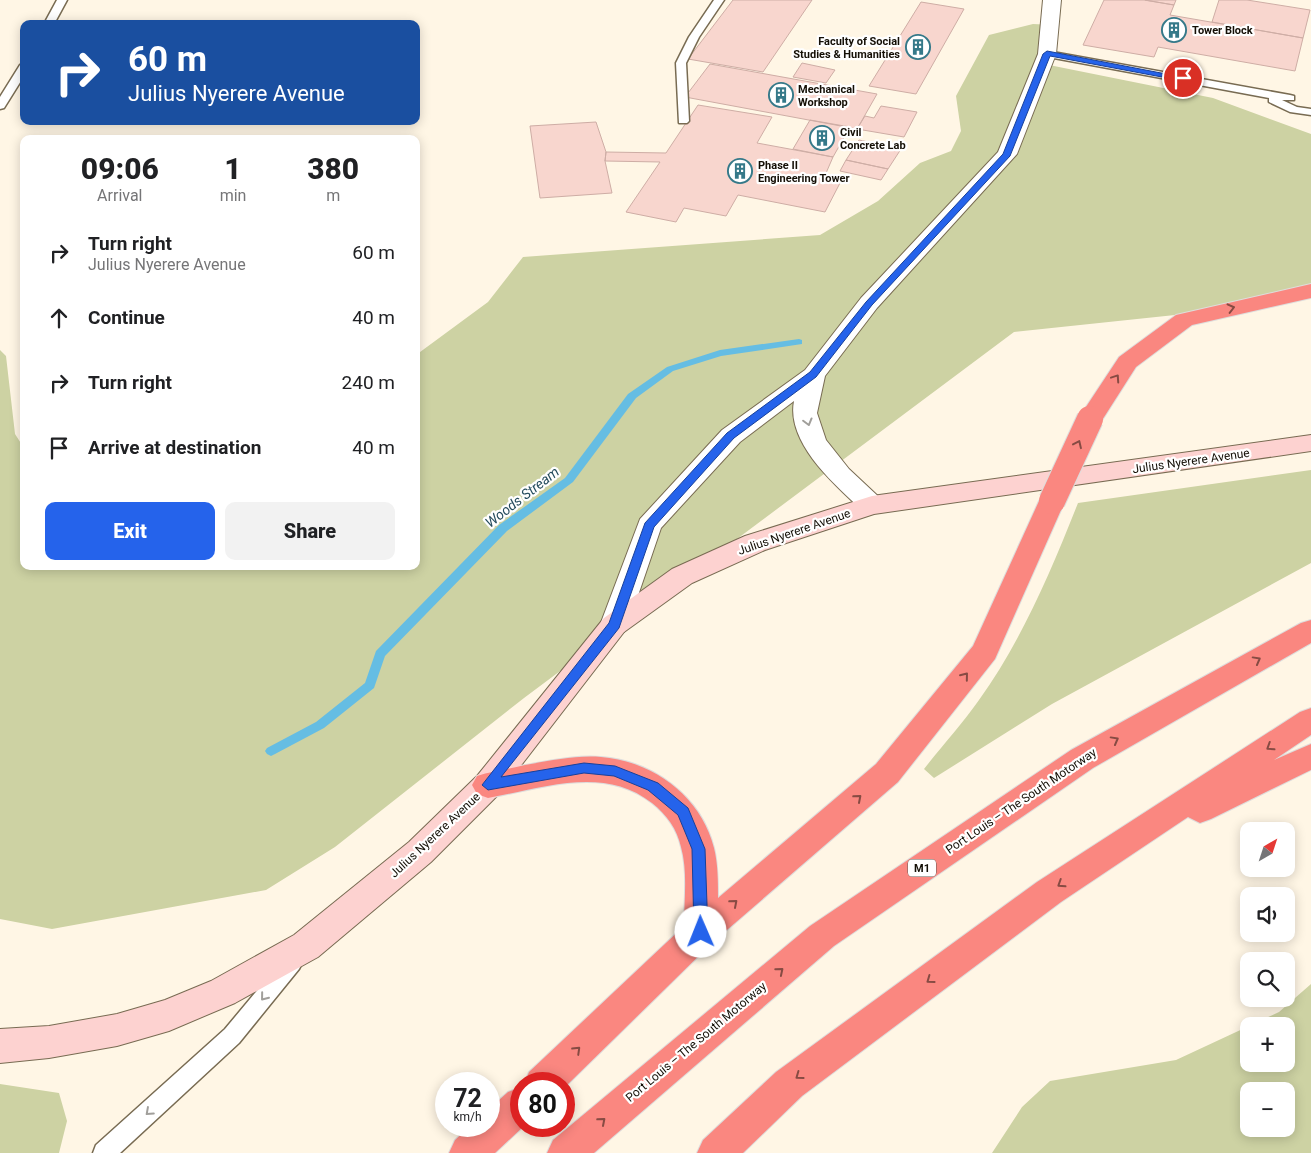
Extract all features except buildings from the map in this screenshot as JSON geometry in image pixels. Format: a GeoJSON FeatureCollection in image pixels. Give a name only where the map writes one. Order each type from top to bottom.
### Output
{"type":"FeatureCollection","features":[{"type":"Feature","properties":{"kind":"highway"},"geometry":{"type":"LineString","coordinates":[[555,1072],[701,932],[887,773],[985,650],[1090,419],[1127,362],[1184,320],[1268,299],[1311,291]]}},
{"type":"Feature","properties":{"kind":"highway","name":"Port Louis – The South Motorway"},"geometry":{"type":"LineString","coordinates":[[566,1153],[822,936],[1082,759],[1311,630]]}},
{"type":"Feature","properties":{"kind":"highway"},"geometry":{"type":"LineString","coordinates":[[716,1153],[789,1084],[1049,892],[1311,720]]}},
{"type":"Feature","properties":{"kind":"highway"},"geometry":{"type":"LineString","coordinates":[[1098,860],[1311,756]]}},
{"type":"Feature","properties":{"kind":"highway"},"geometry":{"type":"LineString","coordinates":[[488,785],[584,768],[615,771],[653,787],[683,811],[699,849],[701,932]]}},
{"type":"Feature","properties":{"kind":"highway"},"geometry":{"type":"LineString","coordinates":[[468,1153],[510,1114]]}},
{"type":"Feature","properties":{"kind":"main road","name":"Julius Nyerere Avenue"},"geometry":{"type":"LineString","coordinates":[[0,1046],[49,1042],[117,1030],[169,1014],[223,992],[306,946],[420,852],[488,785],[614,625],[691,572],[754,543],[872,505],[1263,451],[1311,442]]}},
{"type":"Feature","properties":{"kind":"street"},"geometry":{"type":"LineString","coordinates":[[614,625],[649,525],[731,436],[813,374],[869,304],[1007,154],[1047,54],[1052,0]]}},
{"type":"Feature","properties":{"kind":"street"},"geometry":{"type":"LineString","coordinates":[[813,374],[805,411],[812,436],[834,470],[872,505]]}},
{"type":"Feature","properties":{"kind":"lane"},"geometry":{"type":"LineString","coordinates":[[52,20],[62,0]]}},
{"type":"Feature","properties":{"kind":"lane"},"geometry":{"type":"LineString","coordinates":[[683,121],[681,63],[694,37],[719,0]]}},
{"type":"Feature","properties":{"kind":"lane"},"geometry":{"type":"LineString","coordinates":[[1047,54],[1290,98]]}},
{"type":"Feature","properties":{"kind":"lane"},"geometry":{"type":"LineString","coordinates":[[0,106],[20,74]]}},
{"type":"Feature","properties":{"kind":"lane"},"geometry":{"type":"LineString","coordinates":[[1261,92],[1278,104],[1294,110],[1311,112]]}},
{"type":"Feature","properties":{"kind":"lane"},"geometry":{"type":"LineString","coordinates":[[104,1153],[232,1036],[306,946]]}},
{"type":"Feature","properties":{"kind":"green space"},"geometry":{"type":"Polygon","coordinates":[[[1033,24],[1054,25],[1044,64],[1213,98],[1311,134],[1311,284],[1194,313],[1014,332],[524,698],[335,847],[266,890],[52,929],[0,919],[0,350],[6,356],[15,434],[20,442],[20,570],[420,570],[420,352],[488,302],[523,257],[820,235],[878,201],[920,163],[951,151],[961,131],[956,96],[989,35],[1033,24]]]}},
{"type":"Feature","properties":{"kind":"green space"},"geometry":{"type":"Polygon","coordinates":[[[1311,470],[1311,563],[1052,704],[934,778],[924,769],[972,709],[1009,653],[1046,579],[1078,503],[1311,470]]]}},
{"type":"Feature","properties":{"kind":"green space"},"geometry":{"type":"Polygon","coordinates":[[[1311,984],[1311,1153],[992,1153],[1022,1107],[1050,1081],[1176,1060],[1240,1030],[1240,1072],[1295,1072],[1295,1017],[1268,1017],[1285,1007],[1295,1007],[1295,998],[1311,984]]]}},
{"type":"Feature","properties":{"kind":"green space"},"geometry":{"type":"Polygon","coordinates":[[[0,1084],[59,1093],[67,1121],[59,1153],[0,1153],[0,1084]]]}},
{"type":"Feature","properties":{"kind":"waterway","name":"Woods Stream"},"geometry":{"type":"LineString","coordinates":[[271,751],[320,725],[370,685],[380,654],[503,528],[569,480],[632,396],[670,369],[720,353],[799,342]]}},
{"type":"Feature","properties":{"kind":"place","name":"Tower Block"},"geometry":{"type":"Point","coordinates":[1174,30]}},
{"type":"Feature","properties":{"kind":"place","name":"Faculty of Social Studies & Humanities"},"geometry":{"type":"Point","coordinates":[918,47]}},
{"type":"Feature","properties":{"kind":"place","name":"Mechanical Workshop"},"geometry":{"type":"Point","coordinates":[781,95]}},
{"type":"Feature","properties":{"kind":"place","name":"Civil Concrete Lab"},"geometry":{"type":"Point","coordinates":[822,138]}},
{"type":"Feature","properties":{"kind":"place","name":"Phase II Engineering Tower"},"geometry":{"type":"Point","coordinates":[740,171]}},
{"type":"Feature","properties":{"kind":"route"},"geometry":{"type":"LineString","coordinates":[[701,932],[699,849],[683,811],[653,787],[634,777],[615,771],[584,768],[488,785],[614,625],[649,525],[731,436],[813,374],[869,304],[1007,154],[1047,54],[1183,78]]}}]}
